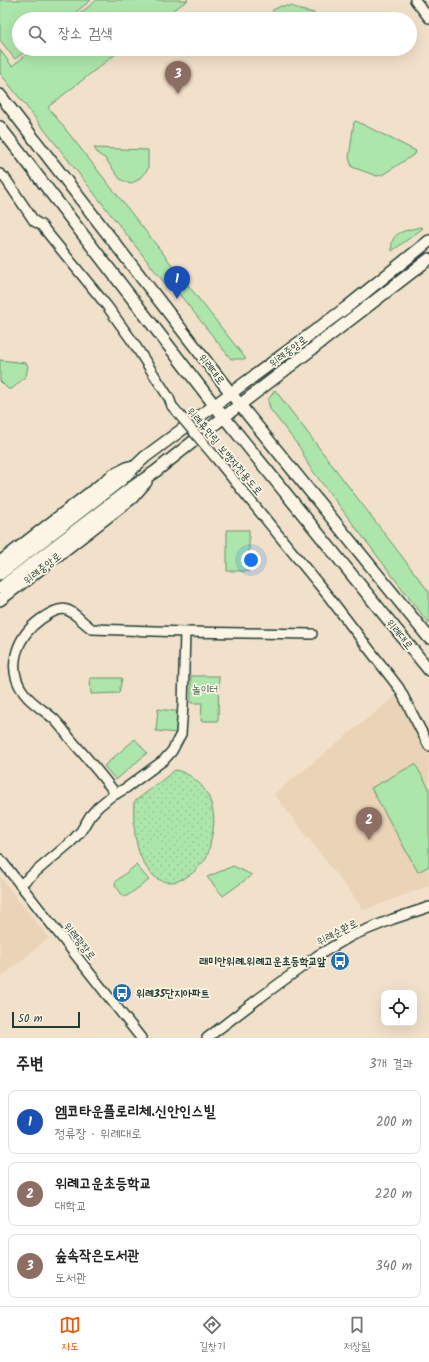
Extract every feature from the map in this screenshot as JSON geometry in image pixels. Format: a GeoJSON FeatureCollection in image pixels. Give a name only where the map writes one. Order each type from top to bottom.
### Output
{"type":"FeatureCollection","features":[{"type":"Feature","properties":{"kind":"main road","name":"위례대로"},"geometry":{"type":"LineString","coordinates":[[0,95],[240,405],[429,638]]}},
{"type":"Feature","properties":{"kind":"main road","name":"위례대로"},"geometry":{"type":"LineString","coordinates":[[0,127],[224,417],[429,670]]}},
{"type":"Feature","properties":{"kind":"main road","name":"위례중앙로"},"geometry":{"type":"LineString","coordinates":[[0,574],[120,481],[145,458],[347,307],[429,241]]}},
{"type":"Feature","properties":{"kind":"main road","name":"위례중앙로"},"geometry":{"type":"LineString","coordinates":[[0,588],[128,490],[156,471],[429,260]]}},
{"type":"Feature","properties":{"kind":"main road","name":"위례중앙로"},"geometry":{"type":"LineString","coordinates":[[0,562],[113,475],[145,458]]}},
{"type":"Feature","properties":{"kind":"main road","name":"위례중앙로"},"geometry":{"type":"LineString","coordinates":[[0,600],[132,498],[156,471]]}},
{"type":"Feature","properties":{"kind":"street"},"geometry":{"type":"LineString","coordinates":[[414,0],[429,18]]}},
{"type":"Feature","properties":{"kind":"street","name":"위례휴먼링 보행자전용도로"},"geometry":{"type":"LineString","coordinates":[[0,174],[5,178],[34,221],[41,225],[107,306],[133,342],[169,398],[172,406],[329,597],[399,688],[429,746]]}},
{"type":"Feature","properties":{"kind":"street"},"geometry":{"type":"LineString","coordinates":[[116,794],[54,719],[23,693],[14,668],[17,650],[23,638],[35,624],[52,612],[70,610],[92,629],[312,634]]}},
{"type":"Feature","properties":{"kind":"street"},"geometry":{"type":"LineString","coordinates":[[20,885],[81,831],[90,816],[98,807],[164,760],[172,751],[182,734],[185,632]]}},
{"type":"Feature","properties":{"kind":"street","name":"위례광장로"},"geometry":{"type":"LineString","coordinates":[[0,859],[141,1038]]}},
{"type":"Feature","properties":{"kind":"street","name":"위례순환로"},"geometry":{"type":"LineString","coordinates":[[207,1038],[317,956],[351,936],[393,919],[429,907]]}},
{"type":"Feature","properties":{"kind":"shaded area"},"geometry":{"type":"Polygon","coordinates":[[[404,689],[429,736],[429,886],[364,910],[274,794],[404,689]]]}},
{"type":"Feature","properties":{"kind":"shaded area"},"geometry":{"type":"Polygon","coordinates":[[[0,877],[49,938],[0,978],[0,877]]]}},
{"type":"Feature","properties":{"kind":"green space"},"geometry":{"type":"Polygon","coordinates":[[[0,0],[91,0],[76,12],[12,12],[12,55],[0,40],[0,0]]]}},
{"type":"Feature","properties":{"kind":"green space"},"geometry":{"type":"Polygon","coordinates":[[[97,0],[188,0],[170,12],[82,12],[97,0]]]}},
{"type":"Feature","properties":{"kind":"green space"},"geometry":{"type":"Polygon","coordinates":[[[281,6],[292,6],[309,12],[273,12],[273,10],[281,6]]]}},
{"type":"Feature","properties":{"kind":"green space"},"geometry":{"type":"Polygon","coordinates":[[[0,50],[12,66],[25,56],[113,56],[48,107],[246,359],[231,359],[180,295],[166,285],[0,73],[0,50]]]}},
{"type":"Feature","properties":{"kind":"green space"},"geometry":{"type":"Polygon","coordinates":[[[356,121],[416,151],[415,154],[382,175],[377,176],[352,167],[349,158],[354,122],[356,121]]]}},
{"type":"Feature","properties":{"kind":"green space"},"geometry":{"type":"Polygon","coordinates":[[[94,148],[148,150],[148,169],[138,180],[130,184],[120,179],[105,158],[99,155],[94,148]]]}},
{"type":"Feature","properties":{"kind":"green space"},"geometry":{"type":"Polygon","coordinates":[[[420,227],[423,228],[392,251],[393,239],[396,236],[404,231],[420,227]]]}},
{"type":"Feature","properties":{"kind":"green space"},"geometry":{"type":"Polygon","coordinates":[[[0,360],[26,363],[28,366],[26,376],[12,389],[8,389],[0,381],[0,360]]]}},
{"type":"Feature","properties":{"kind":"green space"},"geometry":{"type":"Polygon","coordinates":[[[275,390],[429,592],[429,624],[309,466],[300,448],[270,409],[268,400],[275,390]]]}},
{"type":"Feature","properties":{"kind":"green space"},"geometry":{"type":"Polygon","coordinates":[[[227,530],[249,530],[249,571],[227,571],[227,530]]]}},
{"type":"Feature","properties":{"kind":"green space","name":"놀이터"},"geometry":{"type":"Polygon","coordinates":[[[191,676],[219,676],[218,721],[201,721],[202,703],[191,703],[191,676]]]}},
{"type":"Feature","properties":{"kind":"green space"},"geometry":{"type":"Polygon","coordinates":[[[90,678],[122,678],[119,693],[91,694],[90,678]]]}},
{"type":"Feature","properties":{"kind":"green space"},"geometry":{"type":"Polygon","coordinates":[[[158,709],[181,712],[178,733],[156,731],[158,709]]]}},
{"type":"Feature","properties":{"kind":"green space"},"geometry":{"type":"Polygon","coordinates":[[[135,739],[147,753],[116,780],[104,766],[135,739]]]}},
{"type":"Feature","properties":{"kind":"green space"},"geometry":{"type":"Polygon","coordinates":[[[415,764],[429,788],[429,866],[418,872],[371,788],[415,764]]]}},
{"type":"Feature","properties":{"kind":"green space"},"geometry":{"type":"Polygon","coordinates":[[[175,770],[191,776],[204,788],[211,803],[214,824],[206,859],[196,870],[184,879],[170,882],[156,878],[150,872],[141,856],[134,829],[134,802],[175,770]]]}},
{"type":"Feature","properties":{"kind":"green space"},"geometry":{"type":"Polygon","coordinates":[[[136,865],[149,880],[127,896],[123,896],[115,885],[116,881],[136,865]]]}},
{"type":"Feature","properties":{"kind":"green space"},"geometry":{"type":"Polygon","coordinates":[[[233,866],[252,875],[223,896],[207,877],[233,866]]]}},
{"type":"Feature","properties":{"kind":"place","name":"숲속작은도서관"},"geometry":{"type":"Point","coordinates":[178,94]}},
{"type":"Feature","properties":{"kind":"place","name":"엠코타운플로리체.신안인스빌"},"geometry":{"type":"Point","coordinates":[177,299]}},
{"type":"Feature","properties":{"kind":"place","name":"위례고운초등학교"},"geometry":{"type":"Point","coordinates":[369,840]}},
{"type":"Feature","properties":{"kind":"place","name":"래미안위례.위례고운초등학교앞"},"geometry":{"type":"Point","coordinates":[340,961]}},
{"type":"Feature","properties":{"kind":"place","name":"위례35단지아파트"},"geometry":{"type":"Point","coordinates":[122,993]}}]}
